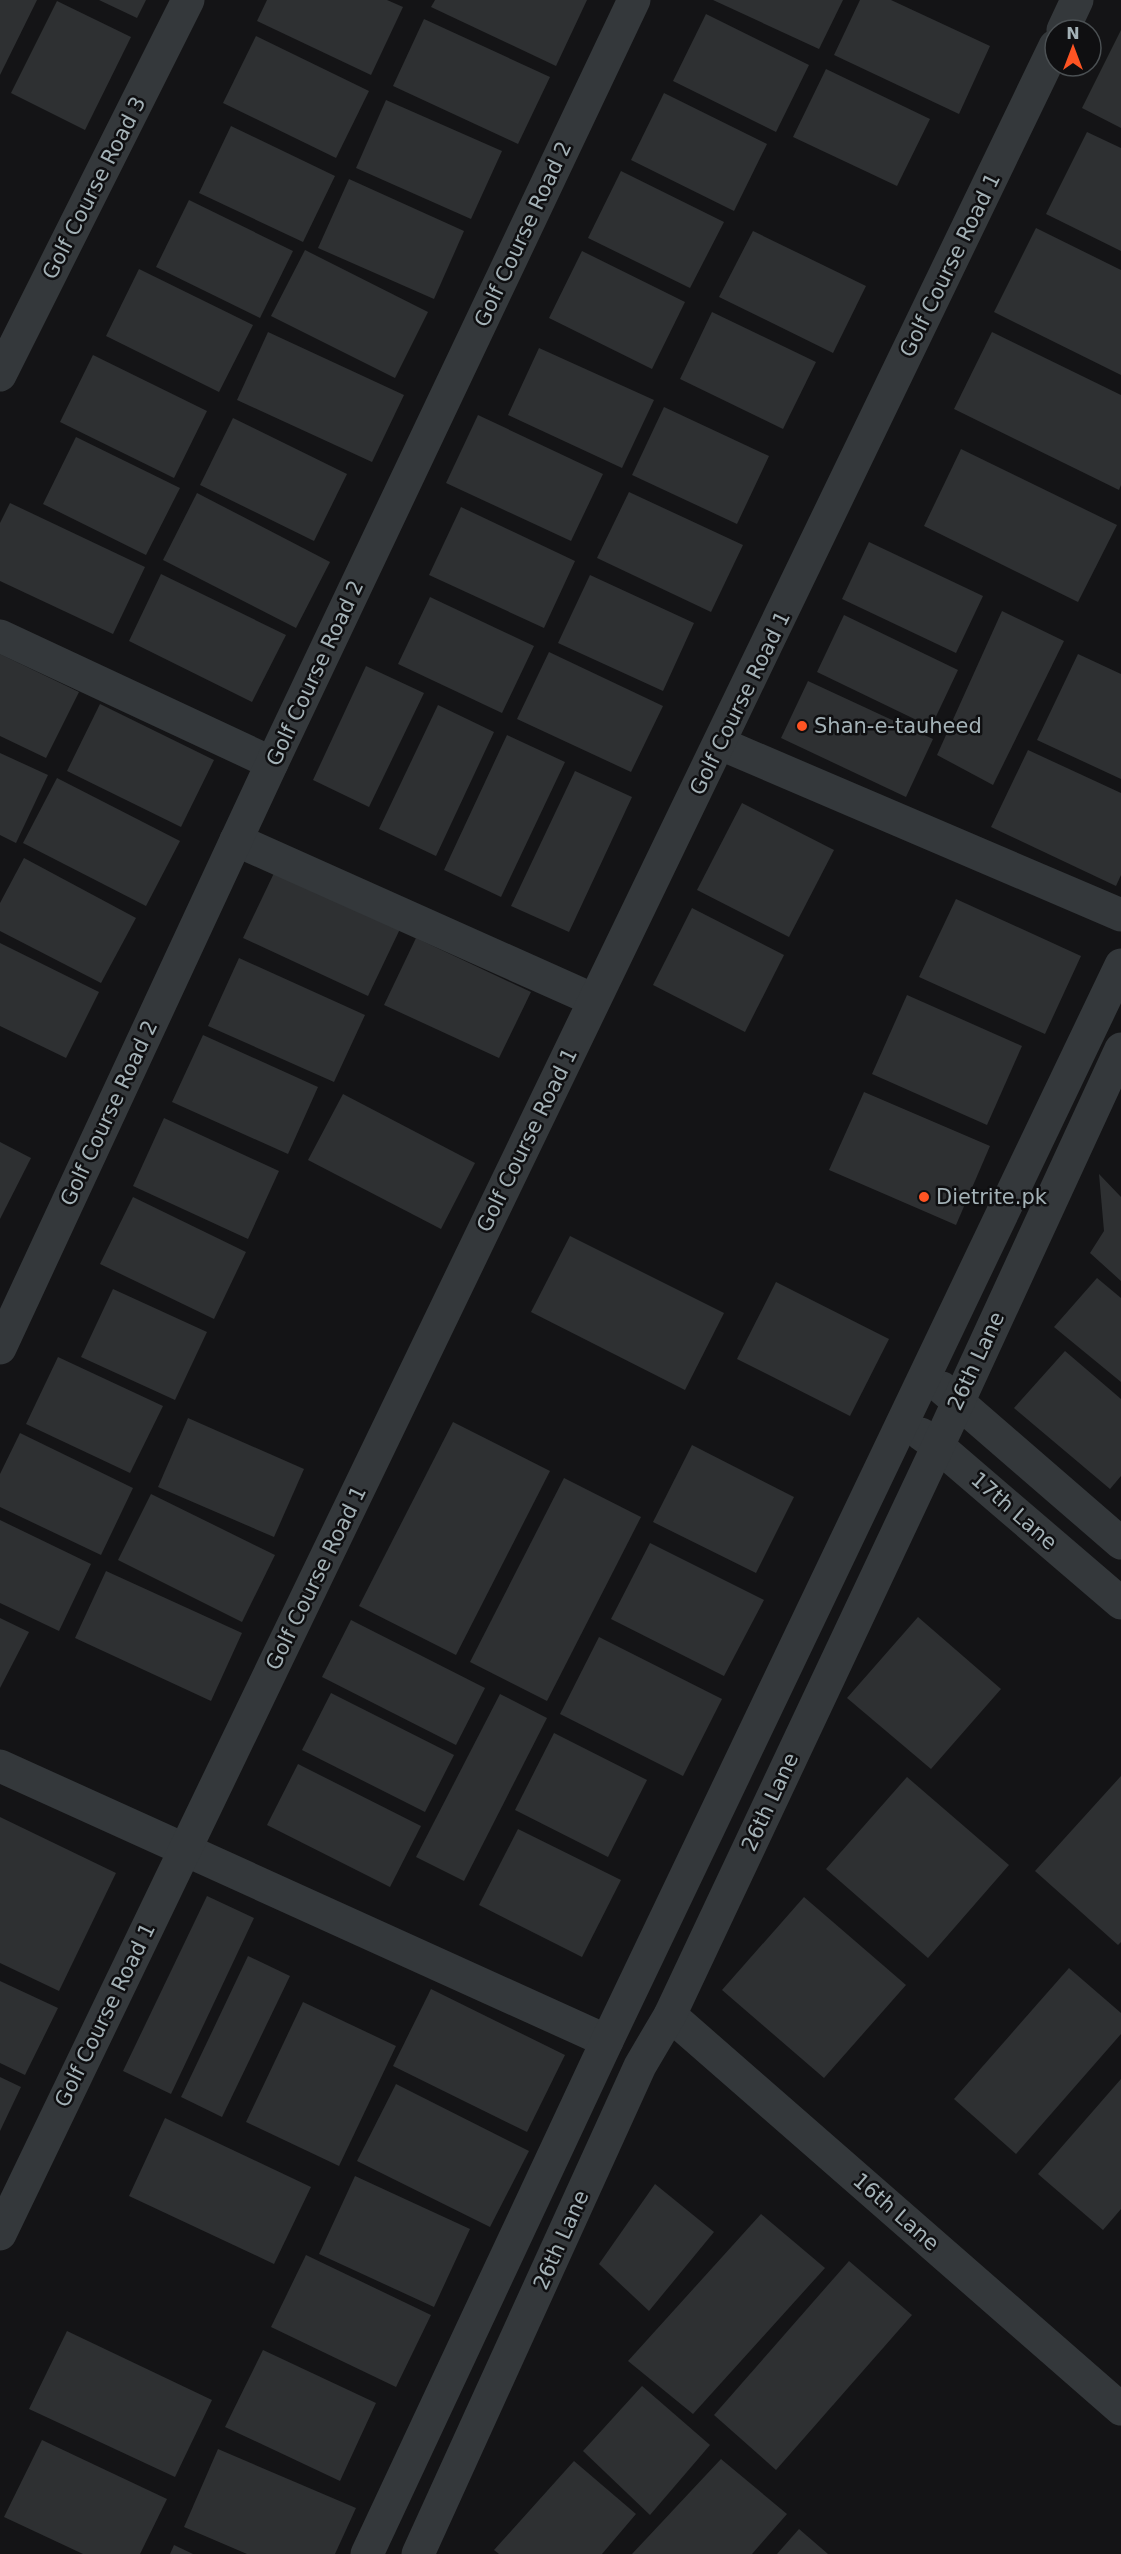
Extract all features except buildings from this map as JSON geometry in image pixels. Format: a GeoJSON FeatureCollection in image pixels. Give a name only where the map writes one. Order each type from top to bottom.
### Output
{"type":"FeatureCollection","features":[{"type":"Feature","properties":{"kind":"street","name":"Golf Course Road 3"},"geometry":{"type":"LineString","coordinates":[[0,375],[188,0]]}},
{"type":"Feature","properties":{"kind":"street","name":"Golf Course Road 2"},"geometry":{"type":"LineString","coordinates":[[0,1348],[272,763],[634,0]]}},
{"type":"Feature","properties":{"kind":"street"},"geometry":{"type":"LineString","coordinates":[[1069,18],[1077,0]]}},
{"type":"Feature","properties":{"kind":"street","name":"Golf Course Road 1"},"geometry":{"type":"LineString","coordinates":[[0,2234],[594,1000],[721,744],[1043,71]]}},
{"type":"Feature","properties":{"kind":"street"},"geometry":{"type":"LineString","coordinates":[[0,636],[272,763]]}},
{"type":"Feature","properties":{"kind":"street"},"geometry":{"type":"LineString","coordinates":[[721,744],[1121,915]]}},
{"type":"Feature","properties":{"kind":"street"},"geometry":{"type":"LineString","coordinates":[[236,840],[594,1000]]}},
{"type":"Feature","properties":{"kind":"street"},"geometry":{"type":"LineString","coordinates":[[367,2554],[607,2042],[1121,966]]}},
{"type":"Feature","properties":{"kind":"street","name":"26th Lane"},"geometry":{"type":"LineString","coordinates":[[418,2554],[640,2066],[670,2015],[1119,1057]]}},
{"type":"Feature","properties":{"kind":"street"},"geometry":{"type":"LineString","coordinates":[[926,1375],[1121,1543]]}},
{"type":"Feature","properties":{"kind":"street","name":"17th Lane"},"geometry":{"type":"LineString","coordinates":[[904,1423],[938,1446],[1121,1603]]}},
{"type":"Feature","properties":{"kind":"street"},"geometry":{"type":"LineString","coordinates":[[0,1766],[607,2042]]}},
{"type":"Feature","properties":{"kind":"street","name":"16th Lane"},"geometry":{"type":"LineString","coordinates":[[670,2015],[1121,2409]]}},
{"type":"Feature","properties":{"kind":"place","name":"Shan-e-tauheed"},"geometry":{"type":"Point","coordinates":[802,726]}},
{"type":"Feature","properties":{"kind":"place","name":"Dietrite.pk"},"geometry":{"type":"Point","coordinates":[924,1197]}}]}
